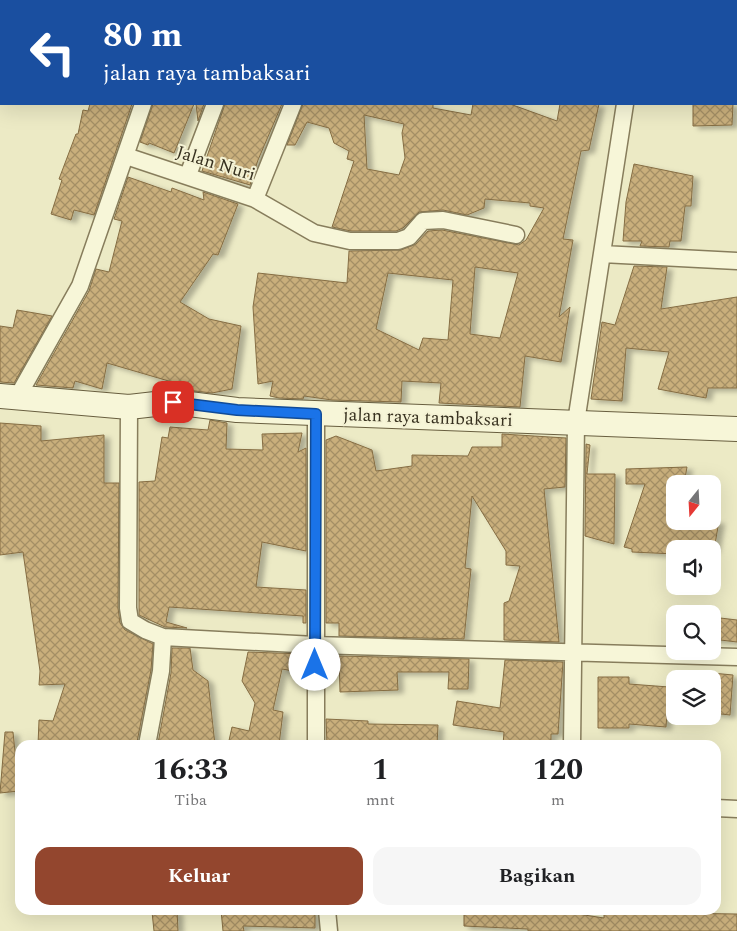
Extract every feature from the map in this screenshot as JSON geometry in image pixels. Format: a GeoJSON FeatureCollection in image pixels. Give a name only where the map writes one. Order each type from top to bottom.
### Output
{"type":"FeatureCollection","features":[{"type":"Feature","properties":{"kind":"street"},"geometry":{"type":"LineString","coordinates":[[9,396],[80,286],[143,105]]}},
{"type":"Feature","properties":{"kind":"street"},"geometry":{"type":"LineString","coordinates":[[188,175],[215,105]]}},
{"type":"Feature","properties":{"kind":"street","name":"Jalan Nuri"},"geometry":{"type":"LineString","coordinates":[[126,156],[188,175],[255,199],[293,105]]}},
{"type":"Feature","properties":{"kind":"street"},"geometry":{"type":"LineString","coordinates":[[572,740],[576,422],[625,105]]}},
{"type":"Feature","properties":{"kind":"street"},"geometry":{"type":"LineString","coordinates":[[255,199],[314,233],[350,240],[398,241],[409,237],[423,221],[432,220],[443,220],[516,235]]}},
{"type":"Feature","properties":{"kind":"street"},"geometry":{"type":"LineString","coordinates":[[602,254],[737,262]]}},
{"type":"Feature","properties":{"kind":"street","name":"jalan raya tambaksari"},"geometry":{"type":"LineString","coordinates":[[9,396],[129,407],[173,402],[237,410],[316,414],[737,429]]}},
{"type":"Feature","properties":{"kind":"street"},"geometry":{"type":"LineString","coordinates":[[129,407],[128,608],[130,621],[145,630],[163,637],[315,645],[737,657]]}},
{"type":"Feature","properties":{"kind":"street"},"geometry":{"type":"LineString","coordinates":[[316,414],[316,740]]}},
{"type":"Feature","properties":{"kind":"street"},"geometry":{"type":"LineString","coordinates":[[147,740],[161,671],[163,637]]}},
{"type":"Feature","properties":{"kind":"street"},"geometry":{"type":"LineString","coordinates":[[721,808],[737,809]]}},
{"type":"Feature","properties":{"kind":"street"},"geometry":{"type":"LineString","coordinates":[[327,915],[329,931]]}},
{"type":"Feature","properties":{"kind":"building"},"geometry":{"type":"Polygon","coordinates":[[[90,105],[132,105],[94,215],[74,210],[71,220],[51,214],[62,180],[59,179],[76,134],[78,134],[83,110],[88,111],[90,105]]]}},
{"type":"Feature","properties":{"kind":"building"},"geometry":{"type":"Polygon","coordinates":[[[153,105],[194,105],[174,153],[149,143],[148,145],[140,142],[153,105]]]}},
{"type":"Feature","properties":{"kind":"building"},"geometry":{"type":"Polygon","coordinates":[[[196,105],[204,105],[198,121],[196,105]]]}},
{"type":"Feature","properties":{"kind":"building"},"geometry":{"type":"Polygon","coordinates":[[[225,105],[282,105],[258,160],[250,185],[202,171],[225,105]]]}},
{"type":"Feature","properties":{"kind":"building"},"geometry":{"type":"Polygon","coordinates":[[[303,105],[433,105],[433,108],[471,115],[473,105],[513,105],[557,121],[560,105],[599,105],[589,150],[581,151],[563,239],[573,240],[559,317],[570,307],[561,362],[525,356],[520,407],[439,403],[441,383],[402,381],[401,402],[332,400],[304,396],[303,399],[279,398],[270,396],[273,381],[258,384],[253,307],[258,273],[347,283],[349,251],[401,250],[416,244],[428,231],[442,230],[519,245],[526,240],[544,208],[530,206],[530,203],[485,199],[484,208],[467,215],[443,210],[419,212],[403,228],[396,231],[351,231],[332,227],[354,161],[347,159],[349,151],[334,143],[329,128],[307,122],[295,145],[287,145],[303,105]],[[364,115],[367,169],[399,175],[405,158],[402,133],[404,124],[364,115]],[[475,267],[470,334],[500,338],[518,273],[475,267]],[[388,273],[376,329],[419,350],[423,338],[448,340],[453,280],[388,273]]]}},
{"type":"Feature","properties":{"kind":"building"},"geometry":{"type":"Polygon","coordinates":[[[693,105],[733,105],[732,125],[693,126],[693,105]]]}},
{"type":"Feature","properties":{"kind":"building"},"geometry":{"type":"Polygon","coordinates":[[[634,164],[693,176],[691,206],[685,206],[681,241],[670,241],[669,247],[640,246],[642,241],[623,241],[626,202],[634,164]]]}},
{"type":"Feature","properties":{"kind":"building"},"geometry":{"type":"Polygon","coordinates":[[[128,177],[171,192],[172,188],[204,200],[203,192],[238,204],[218,255],[213,254],[180,302],[209,319],[241,326],[232,389],[212,393],[178,389],[179,384],[107,363],[102,389],[75,381],[73,388],[36,385],[89,291],[96,269],[109,272],[122,221],[114,219],[128,177]]]}},
{"type":"Feature","properties":{"kind":"building"},"geometry":{"type":"Polygon","coordinates":[[[634,266],[667,267],[661,309],[737,297],[737,388],[708,388],[706,398],[658,389],[669,352],[626,348],[622,401],[591,399],[602,322],[615,325],[634,266]]]}},
{"type":"Feature","properties":{"kind":"building"},"geometry":{"type":"Polygon","coordinates":[[[17,310],[52,316],[14,383],[0,382],[0,326],[13,328],[17,310]]]}},
{"type":"Feature","properties":{"kind":"building"},"geometry":{"type":"Polygon","coordinates":[[[210,420],[227,423],[226,449],[263,450],[262,434],[302,433],[298,452],[306,448],[306,551],[262,542],[256,587],[306,590],[306,623],[303,623],[303,616],[169,607],[166,622],[187,628],[165,627],[139,615],[139,482],[155,481],[162,437],[168,438],[170,427],[208,430],[210,420]]]}},
{"type":"Feature","properties":{"kind":"building"},"geometry":{"type":"Polygon","coordinates":[[[0,423],[41,426],[41,441],[104,435],[104,483],[119,483],[118,608],[120,623],[125,630],[153,644],[151,670],[137,740],[38,740],[39,720],[53,721],[65,684],[39,685],[40,671],[23,552],[0,555],[0,423]]]}},
{"type":"Feature","properties":{"kind":"building"},"geometry":{"type":"Polygon","coordinates":[[[502,434],[566,438],[565,487],[544,489],[559,642],[504,640],[504,603],[509,601],[520,566],[506,565],[506,551],[472,496],[465,568],[471,569],[464,639],[339,636],[339,623],[326,623],[326,440],[336,436],[372,450],[376,471],[412,466],[412,455],[468,456],[472,447],[502,447],[502,434]]]}},
{"type":"Feature","properties":{"kind":"building"},"geometry":{"type":"Polygon","coordinates":[[[586,444],[590,445],[587,474],[615,474],[614,544],[585,536],[586,444]]]}},
{"type":"Feature","properties":{"kind":"building"},"geometry":{"type":"Polygon","coordinates":[[[687,467],[686,475],[666,475],[666,530],[717,530],[716,540],[666,540],[666,554],[632,552],[632,549],[624,547],[645,484],[626,484],[626,469],[687,467]]]}},
{"type":"Feature","properties":{"kind":"building"},"geometry":{"type":"Polygon","coordinates":[[[721,618],[737,620],[737,642],[721,640],[721,618]]]}},
{"type":"Feature","properties":{"kind":"building"},"geometry":{"type":"Polygon","coordinates":[[[172,648],[190,648],[193,670],[208,681],[214,740],[159,740],[171,673],[172,648]]]}},
{"type":"Feature","properties":{"kind":"building"},"geometry":{"type":"Polygon","coordinates":[[[248,652],[303,654],[299,672],[282,669],[273,710],[283,712],[280,740],[229,740],[232,727],[249,731],[255,703],[242,681],[248,652]]]}},
{"type":"Feature","properties":{"kind":"building"},"geometry":{"type":"Polygon","coordinates":[[[339,656],[469,659],[468,689],[448,689],[449,672],[397,672],[398,690],[340,692],[339,656]]]}},
{"type":"Feature","properties":{"kind":"building"},"geometry":{"type":"Polygon","coordinates":[[[505,660],[563,662],[558,734],[551,734],[551,740],[503,740],[504,732],[453,725],[457,701],[500,708],[505,660]]]}},
{"type":"Feature","properties":{"kind":"building"},"geometry":{"type":"Polygon","coordinates":[[[721,674],[733,675],[730,715],[721,714],[721,674]]]}},
{"type":"Feature","properties":{"kind":"building"},"geometry":{"type":"Polygon","coordinates":[[[598,677],[629,677],[629,684],[666,687],[666,727],[629,724],[629,728],[598,728],[598,677]]]}},
{"type":"Feature","properties":{"kind":"building"},"geometry":{"type":"Polygon","coordinates":[[[326,719],[368,721],[368,724],[438,725],[437,740],[327,740],[326,719]]]}},
{"type":"Feature","properties":{"kind":"building"},"geometry":{"type":"Polygon","coordinates":[[[5,732],[13,732],[15,791],[0,793],[5,732]]]}},
{"type":"Feature","properties":{"kind":"building"},"geometry":{"type":"Polygon","coordinates":[[[737,914],[737,931],[528,931],[528,929],[464,926],[464,915],[584,915],[604,918],[604,915],[737,914]]]}},
{"type":"Feature","properties":{"kind":"building"},"geometry":{"type":"Polygon","coordinates":[[[152,915],[177,915],[178,931],[154,931],[152,915]]]}},
{"type":"Feature","properties":{"kind":"building"},"geometry":{"type":"Polygon","coordinates":[[[221,915],[315,915],[315,928],[243,926],[244,931],[223,931],[221,915]]]}},
{"type":"Feature","properties":{"kind":"route"},"geometry":{"type":"LineString","coordinates":[[173,402],[237,410],[316,414],[315,665]]}}]}
